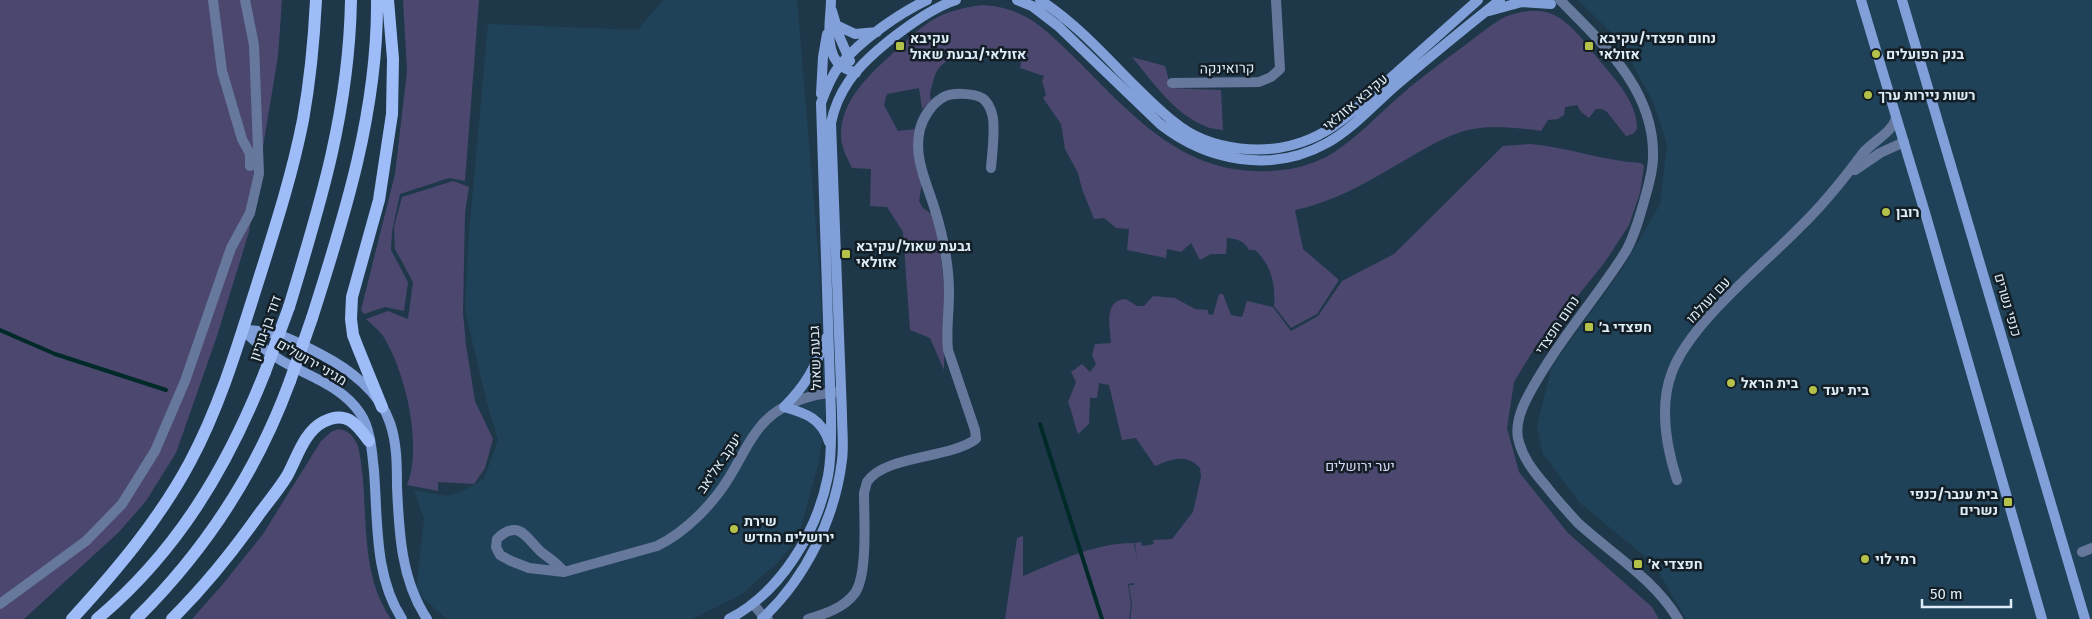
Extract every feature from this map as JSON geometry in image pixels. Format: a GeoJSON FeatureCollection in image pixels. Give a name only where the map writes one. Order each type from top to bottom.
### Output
{"type":"FeatureCollection","features":[{"type":"Feature","properties":{"kind":"main road"},"geometry":{"type":"LineString","coordinates":[[72,619],[129,554],[190,462],[224,385],[275,226],[298,141],[311,61],[316,0]]}},
{"type":"Feature","properties":{"kind":"main road","name":"דוד בן-גוריון"},"geometry":{"type":"LineString","coordinates":[[97,619],[153,563],[214,482],[265,372],[289,307],[336,143],[348,62],[351,0]]}},
{"type":"Feature","properties":{"kind":"main road"},"geometry":{"type":"LineString","coordinates":[[136,619],[198,548],[239,490],[268,437],[290,381],[312,318],[355,178],[372,70],[377,0]]}},
{"type":"Feature","properties":{"kind":"main road"},"geometry":{"type":"LineString","coordinates":[[382,407],[353,336],[351,319],[352,297],[379,200],[392,114],[393,59],[388,0]]}},
{"type":"Feature","properties":{"kind":"main road"},"geometry":{"type":"LineString","coordinates":[[172,619],[234,550],[287,476],[310,433],[321,423],[338,417],[345,417],[356,423],[369,441]]}},
{"type":"Feature","properties":{"kind":"street"},"geometry":{"type":"LineString","coordinates":[[213,0],[222,71],[242,138],[250,154],[250,166]]}},
{"type":"Feature","properties":{"kind":"street"},"geometry":{"type":"LineString","coordinates":[[0,604],[86,541],[122,504],[154,451],[185,381],[231,248],[250,213],[259,174],[254,45],[245,0]]}},
{"type":"Feature","properties":{"kind":"street"},"geometry":{"type":"LineString","coordinates":[[840,65],[878,32],[927,0]]}},
{"type":"Feature","properties":{"kind":"street"},"geometry":{"type":"LineString","coordinates":[[856,73],[885,46],[930,11],[956,0]]}},
{"type":"Feature","properties":{"kind":"street","name":"עקיבא אזולאי"},"geometry":{"type":"LineString","coordinates":[[1017,0],[1038,10],[1058,26],[1174,136],[1209,152],[1247,160],[1281,159],[1305,153],[1342,134],[1500,0]]}},
{"type":"Feature","properties":{"kind":"street","name":"עקיבא אזולאי"},"geometry":{"type":"LineString","coordinates":[[1040,0],[1068,22],[1176,124],[1210,141],[1249,149],[1267,149],[1288,146],[1311,139],[1339,122],[1478,0]]}},
{"type":"Feature","properties":{"kind":"street","name":"קרואינקה"},"geometry":{"type":"LineString","coordinates":[[1172,83],[1259,82],[1272,77],[1280,70],[1276,0]]}},
{"type":"Feature","properties":{"kind":"street"},"geometry":{"type":"LineString","coordinates":[[1861,0],[2042,619]]}},
{"type":"Feature","properties":{"kind":"street","name":"כנפי נשרים"},"geometry":{"type":"LineString","coordinates":[[1902,0],[2086,619]]}},
{"type":"Feature","properties":{"kind":"street"},"geometry":{"type":"LineString","coordinates":[[1484,13],[1522,2],[1553,1]]}},
{"type":"Feature","properties":{"kind":"street","name":"נחום חפצדי"},"geometry":{"type":"LineString","coordinates":[[1553,1],[1576,16],[1617,59],[1638,93],[1649,124],[1653,142],[1653,159],[1650,178],[1636,230],[1626,251],[1551,357],[1531,390],[1518,422],[1517,436],[1524,456],[1556,499],[1578,523],[1653,586],[1671,607],[1678,619]]}},
{"type":"Feature","properties":{"kind":"street"},"geometry":{"type":"LineString","coordinates":[[831,4],[831,46],[840,65],[856,73]]}},
{"type":"Feature","properties":{"kind":"street"},"geometry":{"type":"LineString","coordinates":[[832,26],[855,34],[878,32]]}},
{"type":"Feature","properties":{"kind":"street"},"geometry":{"type":"LineString","coordinates":[[832,26],[856,73]]}},
{"type":"Feature","properties":{"kind":"street"},"geometry":{"type":"LineString","coordinates":[[821,103],[823,57],[832,26]]}},
{"type":"Feature","properties":{"kind":"street","name":"גבעת שאול"},"geometry":{"type":"LineString","coordinates":[[729,619],[753,604],[794,558],[816,517],[828,476],[831,447],[830,392],[821,103],[827,85],[840,65]]}},
{"type":"Feature","properties":{"kind":"street","name":"גבעת שאול"},"geometry":{"type":"LineString","coordinates":[[765,618],[792,584],[817,543],[839,478],[842,458],[841,392],[831,123],[838,102],[856,73]]}},
{"type":"Feature","properties":{"kind":"street"},"geometry":{"type":"LineString","coordinates":[[808,619],[828,614],[844,604],[855,593],[863,566],[864,493],[867,482],[886,467],[958,448],[976,439],[976,430],[948,350],[949,282],[944,245],[935,209],[922,173],[919,156],[922,121],[941,98],[953,94],[974,95],[984,99],[993,116],[991,168]]}},
{"type":"Feature","properties":{"kind":"street","name":"עם ועולמו"},"geometry":{"type":"LineString","coordinates":[[1677,480],[1670,456],[1665,418],[1667,390],[1672,371],[1684,348],[1703,323],[1800,227],[1850,174],[1865,151],[1890,129],[1896,118]]}},
{"type":"Feature","properties":{"kind":"street","name":"עם ועולמו"},"geometry":{"type":"LineString","coordinates":[[1850,174],[1880,153],[1904,142]]}},
{"type":"Feature","properties":{"kind":"street","name":"מגיני ירושלים"},"geometry":{"type":"LineString","coordinates":[[243,330],[262,330],[281,334],[325,357],[351,372],[382,407],[390,421],[394,436],[399,522],[405,570],[413,595],[426,619]]}},
{"type":"Feature","properties":{"kind":"street","name":"מגיני ירושלים"},"geometry":{"type":"LineString","coordinates":[[243,330],[267,351],[331,386],[350,401],[366,424],[372,456],[384,583],[402,619]]}},
{"type":"Feature","properties":{"kind":"street"},"geometry":{"type":"LineString","coordinates":[[828,332],[815,368],[807,382],[784,407],[812,417],[826,433],[831,447]]}},
{"type":"Feature","properties":{"kind":"street","name":"יעקב אליאב"},"geometry":{"type":"LineString","coordinates":[[564,572],[556,562],[541,552],[526,535],[514,529],[505,530],[497,539],[496,546],[500,555],[511,561],[529,568],[564,572],[657,546],[669,540],[713,500],[729,478],[760,427],[784,407],[811,396],[841,392]]}},
{"type":"Feature","properties":{"kind":"street"},"geometry":{"type":"LineString","coordinates":[[2082,552],[2092,548]]}},
{"type":"Feature","properties":{"kind":"street"},"geometry":{"type":"LineString","coordinates":[[753,604],[765,618]]}},
{"type":"Feature","properties":{"kind":"shaded area"},"geometry":{"type":"Polygon","coordinates":[[[663,0],[797,0],[819,265],[826,411],[819,461],[798,538],[776,564],[742,594],[692,619],[447,619],[416,592],[424,519],[414,490],[447,496],[459,493],[484,479],[498,440],[487,403],[465,310],[468,245],[488,24],[638,30],[663,0]]]}},
{"type":"Feature","properties":{"kind":"shaded area"},"geometry":{"type":"Polygon","coordinates":[[[1578,0],[2092,0],[2092,619],[1686,619],[1654,564],[1580,503],[1543,454],[1537,426],[1552,366],[1623,268],[1660,204],[1667,145],[1654,103],[1619,40],[1578,0]]]}},
{"type":"Feature","properties":{"kind":"green space"},"geometry":{"type":"Polygon","coordinates":[[[0,0],[282,0],[278,56],[249,232],[216,339],[176,453],[146,501],[119,532],[24,619],[0,619],[0,0]]]}},
{"type":"Feature","properties":{"kind":"green space"},"geometry":{"type":"Polygon","coordinates":[[[403,0],[479,0],[465,181],[449,178],[400,194],[392,232],[391,250],[408,282],[404,311],[385,307],[364,314],[361,310],[395,174],[407,71],[403,0]]]}},
{"type":"Feature","properties":{"kind":"green space"},"geometry":{"type":"Polygon","coordinates":[[[983,5],[1012,11],[1035,22],[1145,125],[1170,143],[1195,157],[1224,167],[1255,171],[1290,169],[1326,157],[1351,140],[1419,80],[1491,25],[1512,14],[1531,11],[1549,13],[1556,16],[1569,25],[1580,37],[1622,89],[1633,108],[1637,129],[1633,134],[1626,136],[1607,112],[1602,109],[1596,109],[1589,118],[1581,112],[1577,105],[1565,107],[1564,115],[1558,119],[1548,120],[1541,131],[1495,127],[1477,128],[1458,133],[1430,146],[1346,193],[1321,203],[1295,210],[1303,249],[1339,280],[1317,314],[1291,328],[1274,306],[1274,290],[1269,268],[1255,250],[1249,250],[1240,241],[1227,238],[1226,254],[1211,254],[1200,260],[1191,243],[1181,252],[1167,249],[1166,258],[1127,250],[1129,229],[1116,228],[1104,218],[1094,219],[1078,173],[1065,149],[1061,124],[1043,98],[1046,95],[1042,81],[1044,76],[1020,68],[1022,56],[1001,53],[976,53],[953,58],[943,64],[937,71],[930,92],[931,101],[922,109],[919,88],[887,94],[884,105],[898,131],[916,129],[922,183],[919,201],[923,208],[933,215],[940,247],[945,295],[944,370],[930,338],[910,330],[903,232],[887,207],[870,206],[871,169],[852,168],[842,144],[842,122],[851,99],[866,79],[914,34],[943,15],[960,9],[983,5]]]}},
{"type":"Feature","properties":{"kind":"green space"},"geometry":{"type":"Polygon","coordinates":[[[1132,57],[1165,66],[1171,88],[1221,90],[1223,130],[1207,127],[1183,114],[1156,87],[1132,57]]]}},
{"type":"Feature","properties":{"kind":"green space","name":"יער ירושלים"},"geometry":{"type":"Polygon","coordinates":[[[1530,144],[1613,160],[1641,163],[1644,166],[1640,193],[1629,225],[1605,262],[1531,354],[1514,382],[1507,428],[1519,472],[1568,533],[1652,607],[1659,619],[1130,619],[1132,605],[1129,585],[1134,585],[1134,583],[1128,584],[1131,605],[1129,619],[1005,619],[1017,538],[1023,536],[1023,576],[1091,549],[1119,544],[1134,543],[1137,560],[1135,543],[1141,542],[1142,546],[1154,544],[1153,540],[1172,539],[1193,512],[1201,477],[1200,468],[1195,463],[1184,459],[1167,461],[1155,466],[1136,438],[1122,440],[1109,385],[1099,383],[1097,398],[1090,398],[1089,424],[1078,434],[1068,402],[1076,382],[1071,372],[1082,364],[1090,372],[1096,364],[1092,355],[1095,344],[1111,343],[1109,323],[1111,309],[1114,304],[1126,299],[1137,306],[1144,306],[1153,296],[1175,298],[1195,309],[1208,310],[1208,314],[1213,315],[1219,294],[1223,294],[1231,315],[1242,317],[1247,301],[1273,307],[1291,331],[1318,316],[1342,281],[1394,254],[1503,146],[1530,144]]]}},
{"type":"Feature","properties":{"kind":"green space"},"geometry":{"type":"Polygon","coordinates":[[[453,181],[469,187],[465,213],[463,313],[466,345],[475,401],[493,439],[485,468],[474,484],[438,482],[438,491],[407,485],[413,450],[409,409],[404,388],[398,368],[383,336],[366,319],[388,311],[408,319],[413,282],[395,249],[394,227],[402,197],[453,181]]]}},
{"type":"Feature","properties":{"kind":"green space"},"geometry":{"type":"Polygon","coordinates":[[[338,429],[351,434],[358,446],[364,490],[366,535],[373,578],[380,599],[391,619],[192,619],[263,534],[321,441],[331,432],[338,429]]]}},
{"type":"Feature","properties":{"kind":"waterway"},"geometry":{"type":"LineString","coordinates":[[0,330],[55,354],[166,390]]}},
{"type":"Feature","properties":{"kind":"waterway"},"geometry":{"type":"LineString","coordinates":[[1040,424],[1102,619]]}},
{"type":"Feature","properties":{"kind":"place","name":"עקיבא אזולאי/גבעת שאול"},"geometry":{"type":"Point","coordinates":[900,46]}},
{"type":"Feature","properties":{"kind":"place","name":"נחום חפצדי/עקיבא אזולאי"},"geometry":{"type":"Point","coordinates":[1589,46]}},
{"type":"Feature","properties":{"kind":"place","name":"בנק הפועלים"},"geometry":{"type":"Point","coordinates":[1876,54]}},
{"type":"Feature","properties":{"kind":"place","name":"רשות ניירות ערך"},"geometry":{"type":"Point","coordinates":[1868,95]}},
{"type":"Feature","properties":{"kind":"place","name":"רובן"},"geometry":{"type":"Point","coordinates":[1886,212]}},
{"type":"Feature","properties":{"kind":"place","name":"גבעת שאול/עקיבא אזולאי"},"geometry":{"type":"Point","coordinates":[846,254]}},
{"type":"Feature","properties":{"kind":"place","name":"חפצדי ב׳"},"geometry":{"type":"Point","coordinates":[1589,327]}},
{"type":"Feature","properties":{"kind":"place","name":"בית הראל"},"geometry":{"type":"Point","coordinates":[1731,383]}},
{"type":"Feature","properties":{"kind":"place","name":"בית יעד"},"geometry":{"type":"Point","coordinates":[1813,390]}},
{"type":"Feature","properties":{"kind":"place","name":"בית ענבר/כנפי נשרים"},"geometry":{"type":"Point","coordinates":[2008,502]}},
{"type":"Feature","properties":{"kind":"place","name":"שירת ירושלים החדש"},"geometry":{"type":"Point","coordinates":[734,529]}},
{"type":"Feature","properties":{"kind":"place","name":"רמי לוי"},"geometry":{"type":"Point","coordinates":[1865,559]}},
{"type":"Feature","properties":{"kind":"place","name":"חפצדי א׳"},"geometry":{"type":"Point","coordinates":[1638,564]}}]}
